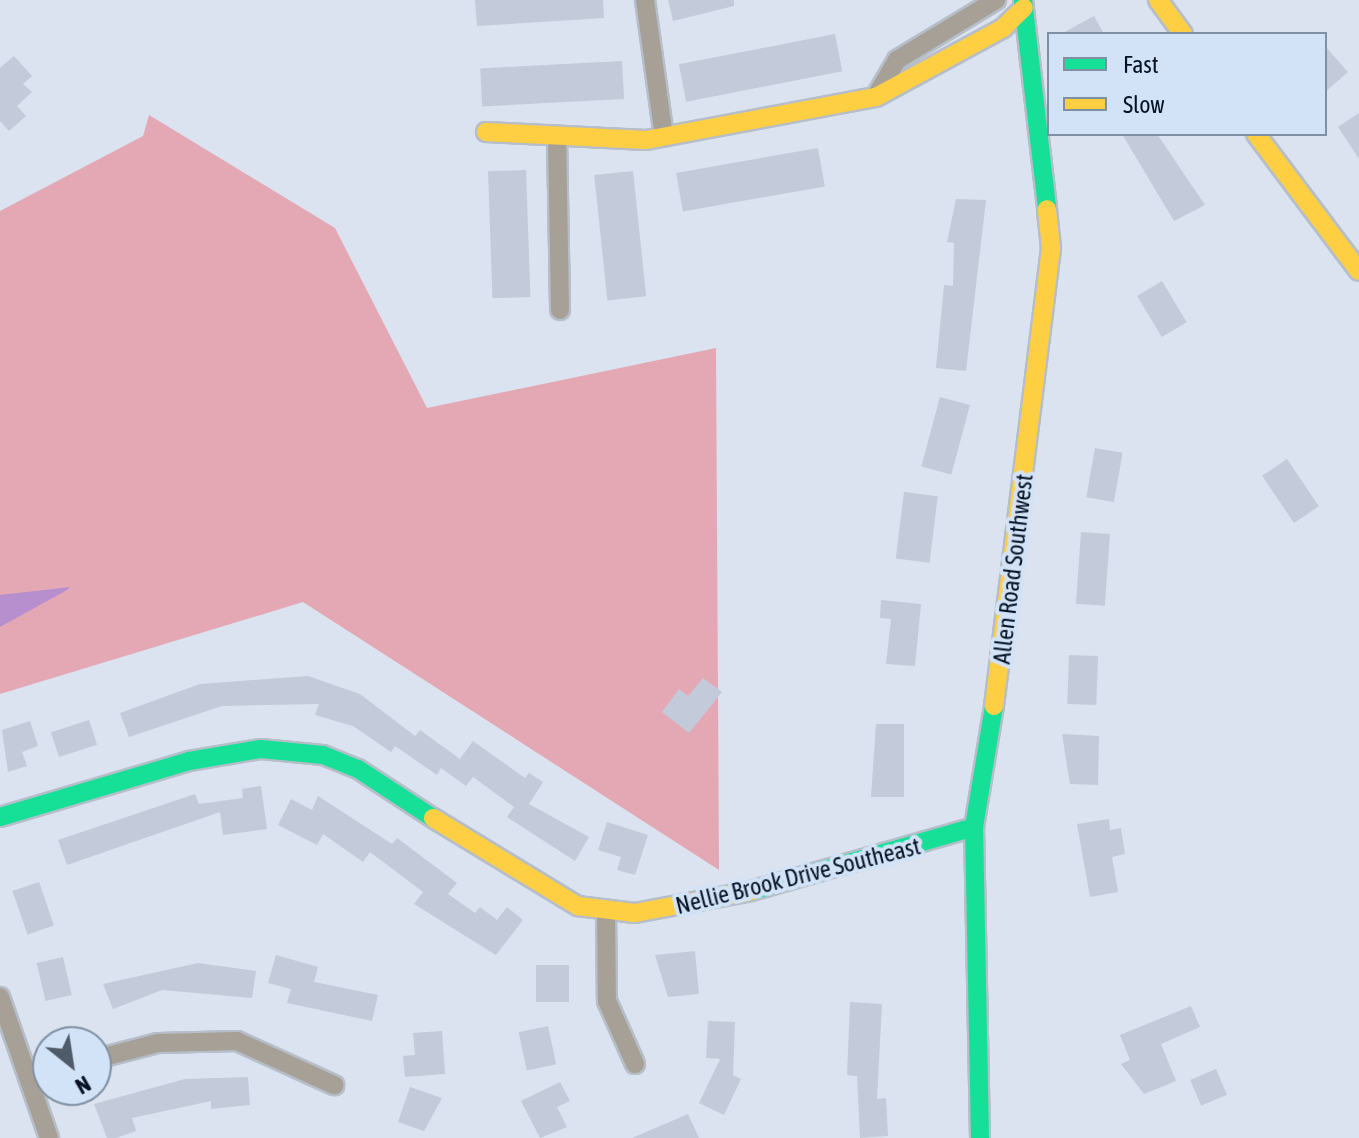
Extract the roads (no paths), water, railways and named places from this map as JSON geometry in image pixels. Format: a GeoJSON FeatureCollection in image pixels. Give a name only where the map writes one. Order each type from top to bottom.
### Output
{"type":"FeatureCollection","features":[{"type":"Feature","properties":{"kind":"street"},"geometry":{"type":"LineString","coordinates":[[645,0],[664,137]]}},
{"type":"Feature","properties":{"kind":"street"},"geometry":{"type":"LineString","coordinates":[[876,97],[897,60],[996,0],[1024,4]]}},
{"type":"Feature","properties":{"kind":"street"},"geometry":{"type":"LineString","coordinates":[[1158,0],[1182,32]]}},
{"type":"Feature","properties":{"kind":"street"},"geometry":{"type":"LineString","coordinates":[[486,132],[664,137],[876,97],[948,59],[1024,4]]}},
{"type":"Feature","properties":{"kind":"street","name":"Allen Road Southwest"},"geometry":{"type":"LineString","coordinates":[[980,1138],[974,827],[1010,613],[1051,248],[1024,4]]}},
{"type":"Feature","properties":{"kind":"street"},"geometry":{"type":"LineString","coordinates":[[938,36],[948,59]]}},
{"type":"Feature","properties":{"kind":"street"},"geometry":{"type":"LineString","coordinates":[[557,136],[560,310]]}},
{"type":"Feature","properties":{"kind":"street"},"geometry":{"type":"LineString","coordinates":[[1258,136],[1359,271]]}},
{"type":"Feature","properties":{"kind":"street","name":"Nellie Brook Drive Southeast"},"geometry":{"type":"LineString","coordinates":[[0,817],[189,761],[261,749],[323,755],[358,769],[528,881],[606,912],[718,900],[974,827]]}},
{"type":"Feature","properties":{"kind":"street"},"geometry":{"type":"LineString","coordinates":[[606,912],[607,1001],[635,1064]]}},
{"type":"Feature","properties":{"kind":"street"},"geometry":{"type":"LineString","coordinates":[[0,997],[32,1062]]}},
{"type":"Feature","properties":{"kind":"street"},"geometry":{"type":"LineString","coordinates":[[112,1055],[158,1043],[237,1041],[334,1085]]}},
{"type":"Feature","properties":{"kind":"street"},"geometry":{"type":"LineString","coordinates":[[45,1106],[49,1138]]}}]}
